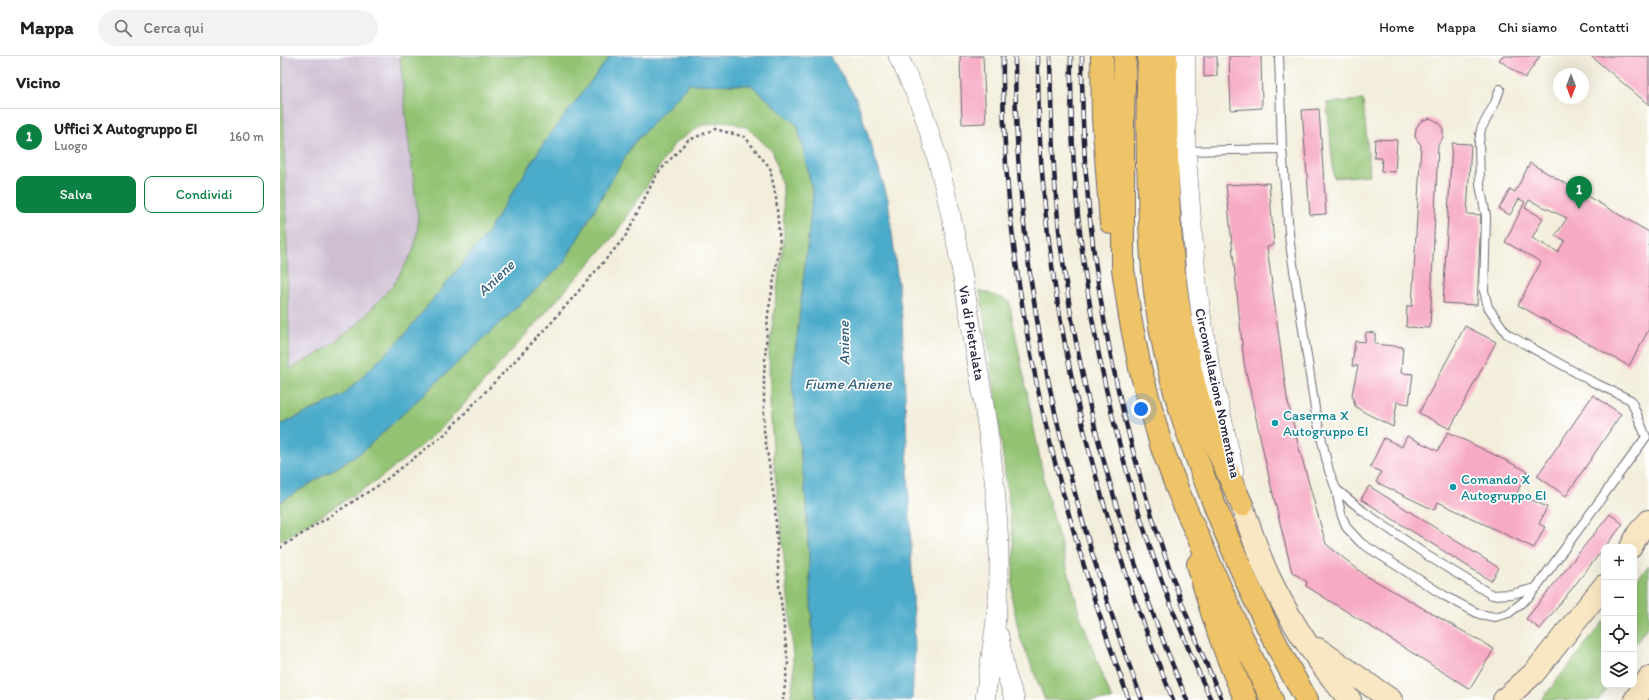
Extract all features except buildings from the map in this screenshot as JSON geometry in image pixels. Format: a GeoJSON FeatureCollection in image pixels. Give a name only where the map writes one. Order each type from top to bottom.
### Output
{"type":"FeatureCollection","features":[{"type":"Feature","properties":{"kind":"highway"},"geometry":{"type":"LineString","coordinates":[[1102,56],[1103,118],[1109,204],[1113,234],[1123,269],[1130,317],[1146,391],[1161,445],[1178,491],[1241,635],[1272,700]]}},
{"type":"Feature","properties":{"kind":"highway"},"geometry":{"type":"LineString","coordinates":[[1123,269],[1123,117],[1125,56]]}},
{"type":"Feature","properties":{"kind":"highway"},"geometry":{"type":"LineString","coordinates":[[1149,56],[1147,109],[1150,241],[1160,326],[1169,371],[1180,410],[1200,469],[1239,567],[1267,627],[1307,700]]}},
{"type":"Feature","properties":{"kind":"highway"},"geometry":{"type":"LineString","coordinates":[[1166,56],[1168,213],[1172,268],[1180,316],[1194,380],[1203,412],[1242,505]]}},
{"type":"Feature","properties":{"kind":"highway"},"geometry":{"type":"LineString","coordinates":[[1178,491],[1211,613],[1246,700]]}},
{"type":"Feature","properties":{"kind":"main road","name":"Circonvallazione Nomentana"},"geometry":{"type":"LineString","coordinates":[[1242,505],[1269,577],[1294,623],[1333,680],[1350,700]]}},
{"type":"Feature","properties":{"kind":"main road"},"geometry":{"type":"LineString","coordinates":[[1633,544],[1639,532],[1649,521]]}},
{"type":"Feature","properties":{"kind":"main road"},"geometry":{"type":"LineString","coordinates":[[1637,550],[1649,540]]}},
{"type":"Feature","properties":{"kind":"main road"},"geometry":{"type":"LineString","coordinates":[[1504,700],[1534,673],[1601,590]]}},
{"type":"Feature","properties":{"kind":"main road"},"geometry":{"type":"LineString","coordinates":[[1307,642],[1391,700]]}},
{"type":"Feature","properties":{"kind":"main road"},"geometry":{"type":"LineString","coordinates":[[1520,700],[1534,673]]}},
{"type":"Feature","properties":{"kind":"main road"},"geometry":{"type":"LineString","coordinates":[[1635,700],[1649,678]]}},
{"type":"Feature","properties":{"kind":"street","name":"Via di Pietralata"},"geometry":{"type":"LineString","coordinates":[[898,56],[916,95],[935,151],[967,305],[981,389],[996,502],[999,554],[997,619]]}},
{"type":"Feature","properties":{"kind":"street","name":"Circonvallazione Nomentana"},"geometry":{"type":"LineString","coordinates":[[1186,56],[1186,151],[1191,234],[1202,321],[1222,424],[1242,505]]}},
{"type":"Feature","properties":{"kind":"street"},"geometry":{"type":"LineString","coordinates":[[985,700],[997,619]]}},
{"type":"Feature","properties":{"kind":"street"},"geometry":{"type":"LineString","coordinates":[[997,619],[1005,671],[1015,700]]}},
{"type":"Feature","properties":{"kind":"lane"},"geometry":{"type":"LineString","coordinates":[[1279,56],[1282,149],[1290,244],[1300,319],[1316,415],[1329,471],[1336,489],[1341,514],[1347,528],[1360,543],[1445,596],[1479,614],[1495,617],[1509,613],[1530,596],[1646,437],[1631,400],[1591,381],[1507,334],[1488,307],[1484,291],[1486,216],[1480,185],[1478,157],[1481,129],[1495,103],[1500,89]]}},
{"type":"Feature","properties":{"kind":"lane"},"geometry":{"type":"LineString","coordinates":[[1186,151],[1282,149]]}},
{"type":"Feature","properties":{"kind":"lane"},"geometry":{"type":"LineString","coordinates":[[1336,489],[1363,511],[1428,556],[1492,595],[1512,594],[1536,588]]}},
{"type":"Feature","properties":{"kind":"path"},"geometry":{"type":"LineString","coordinates":[[280,548],[379,485],[445,434],[552,322],[625,237],[657,174],[687,141],[715,129],[745,137],[770,168],[776,198],[780,244],[768,314],[764,375],[764,430],[775,505],[779,584],[788,663],[784,700]]}},
{"type":"Feature","properties":{"kind":"shaded area"},"geometry":{"type":"Polygon","coordinates":[[[282,56],[400,56],[418,218],[417,236],[413,251],[394,284],[355,327],[318,354],[289,369],[282,56]]]}},
{"type":"Feature","properties":{"kind":"green space"},"geometry":{"type":"Polygon","coordinates":[[[280,56],[282,56],[290,369],[318,354],[355,327],[394,284],[413,251],[417,236],[418,218],[400,56],[610,56],[544,143],[485,236],[398,342],[342,396],[280,425],[280,56]]]}},
{"type":"Feature","properties":{"kind":"green space"},"geometry":{"type":"Polygon","coordinates":[[[689,84],[751,85],[798,126],[813,194],[792,382],[806,500],[816,700],[790,700],[794,675],[790,616],[774,463],[770,404],[769,350],[784,237],[783,189],[773,152],[748,128],[727,121],[700,126],[674,144],[614,236],[456,413],[430,439],[376,481],[280,541],[280,502],[362,452],[563,264],[632,145],[689,84]]]}},
{"type":"Feature","properties":{"kind":"green space"},"geometry":{"type":"Polygon","coordinates":[[[1363,100],[1370,175],[1334,178],[1327,103],[1363,100]]]}},
{"type":"Feature","properties":{"kind":"green space"},"geometry":{"type":"Polygon","coordinates":[[[980,290],[1009,301],[1046,490],[1080,615],[1112,700],[1045,700],[1020,637],[1012,600],[1014,547],[996,398],[980,290]]]}},
{"type":"Feature","properties":{"kind":"green space"},"geometry":{"type":"Polygon","coordinates":[[[1649,565],[1649,624],[1637,642],[1637,580],[1649,565]]]}},
{"type":"Feature","properties":{"kind":"green space"},"geometry":{"type":"Polygon","coordinates":[[[1601,625],[1601,688],[1607,688],[1599,700],[1541,700],[1601,625]]]}},
{"type":"Feature","properties":{"kind":"water","name":"Fiume Aniene"},"geometry":{"type":"Polygon","coordinates":[[[610,56],[830,56],[857,100],[888,199],[902,317],[915,651],[912,700],[816,700],[806,500],[792,382],[813,194],[798,126],[751,85],[689,84],[632,145],[563,264],[362,452],[280,502],[280,425],[342,396],[398,342],[485,236],[544,143],[610,56]]]}},
{"type":"Feature","properties":{"kind":"railway"},"geometry":{"type":"LineString","coordinates":[[1003,56],[1004,138],[1011,221],[1022,302],[1037,384],[1055,464],[1077,544],[1129,700]]}},
{"type":"Feature","properties":{"kind":"railway"},"geometry":{"type":"LineString","coordinates":[[1015,56],[1017,139],[1023,221],[1034,303],[1049,384],[1067,464],[1089,544],[1114,622],[1142,700]]}},
{"type":"Feature","properties":{"kind":"railway"},"geometry":{"type":"LineString","coordinates":[[1038,56],[1040,139],[1046,222],[1058,304],[1073,385],[1093,465],[1116,544],[1143,623],[1173,700]]}},
{"type":"Feature","properties":{"kind":"railway"},"geometry":{"type":"LineString","coordinates":[[1050,56],[1053,148],[1060,239],[1068,298],[1079,357],[1107,474],[1144,588],[1187,700]]}},
{"type":"Feature","properties":{"kind":"railway"},"geometry":{"type":"LineString","coordinates":[[1071,56],[1072,139],[1079,221],[1090,304],[1105,386],[1125,467],[1150,546],[1178,624],[1211,700]]}},
{"type":"Feature","properties":{"kind":"railway"},"geometry":{"type":"LineString","coordinates":[[1082,56],[1084,139],[1090,222],[1101,304],[1117,386],[1137,466],[1161,545],[1190,623],[1222,700]]}},
{"type":"Feature","properties":{"kind":"place","name":"Uffici X Autogruppo EI"},"geometry":{"type":"Point","coordinates":[1579,209]}},
{"type":"Feature","properties":{"kind":"place","name":"Caserma X Autogruppo EI"},"geometry":{"type":"Point","coordinates":[1275,423]}},
{"type":"Feature","properties":{"kind":"place","name":"Comando X Autogruppo EI"},"geometry":{"type":"Point","coordinates":[1453,487]}},
{"type":"Feature","properties":{"kind":"water label","name":"Aniene"},"geometry":{"type":"Point","coordinates":[496,278]}},
{"type":"Feature","properties":{"kind":"water label","name":"Aniene"},"geometry":{"type":"Point","coordinates":[844,343]}}]}
